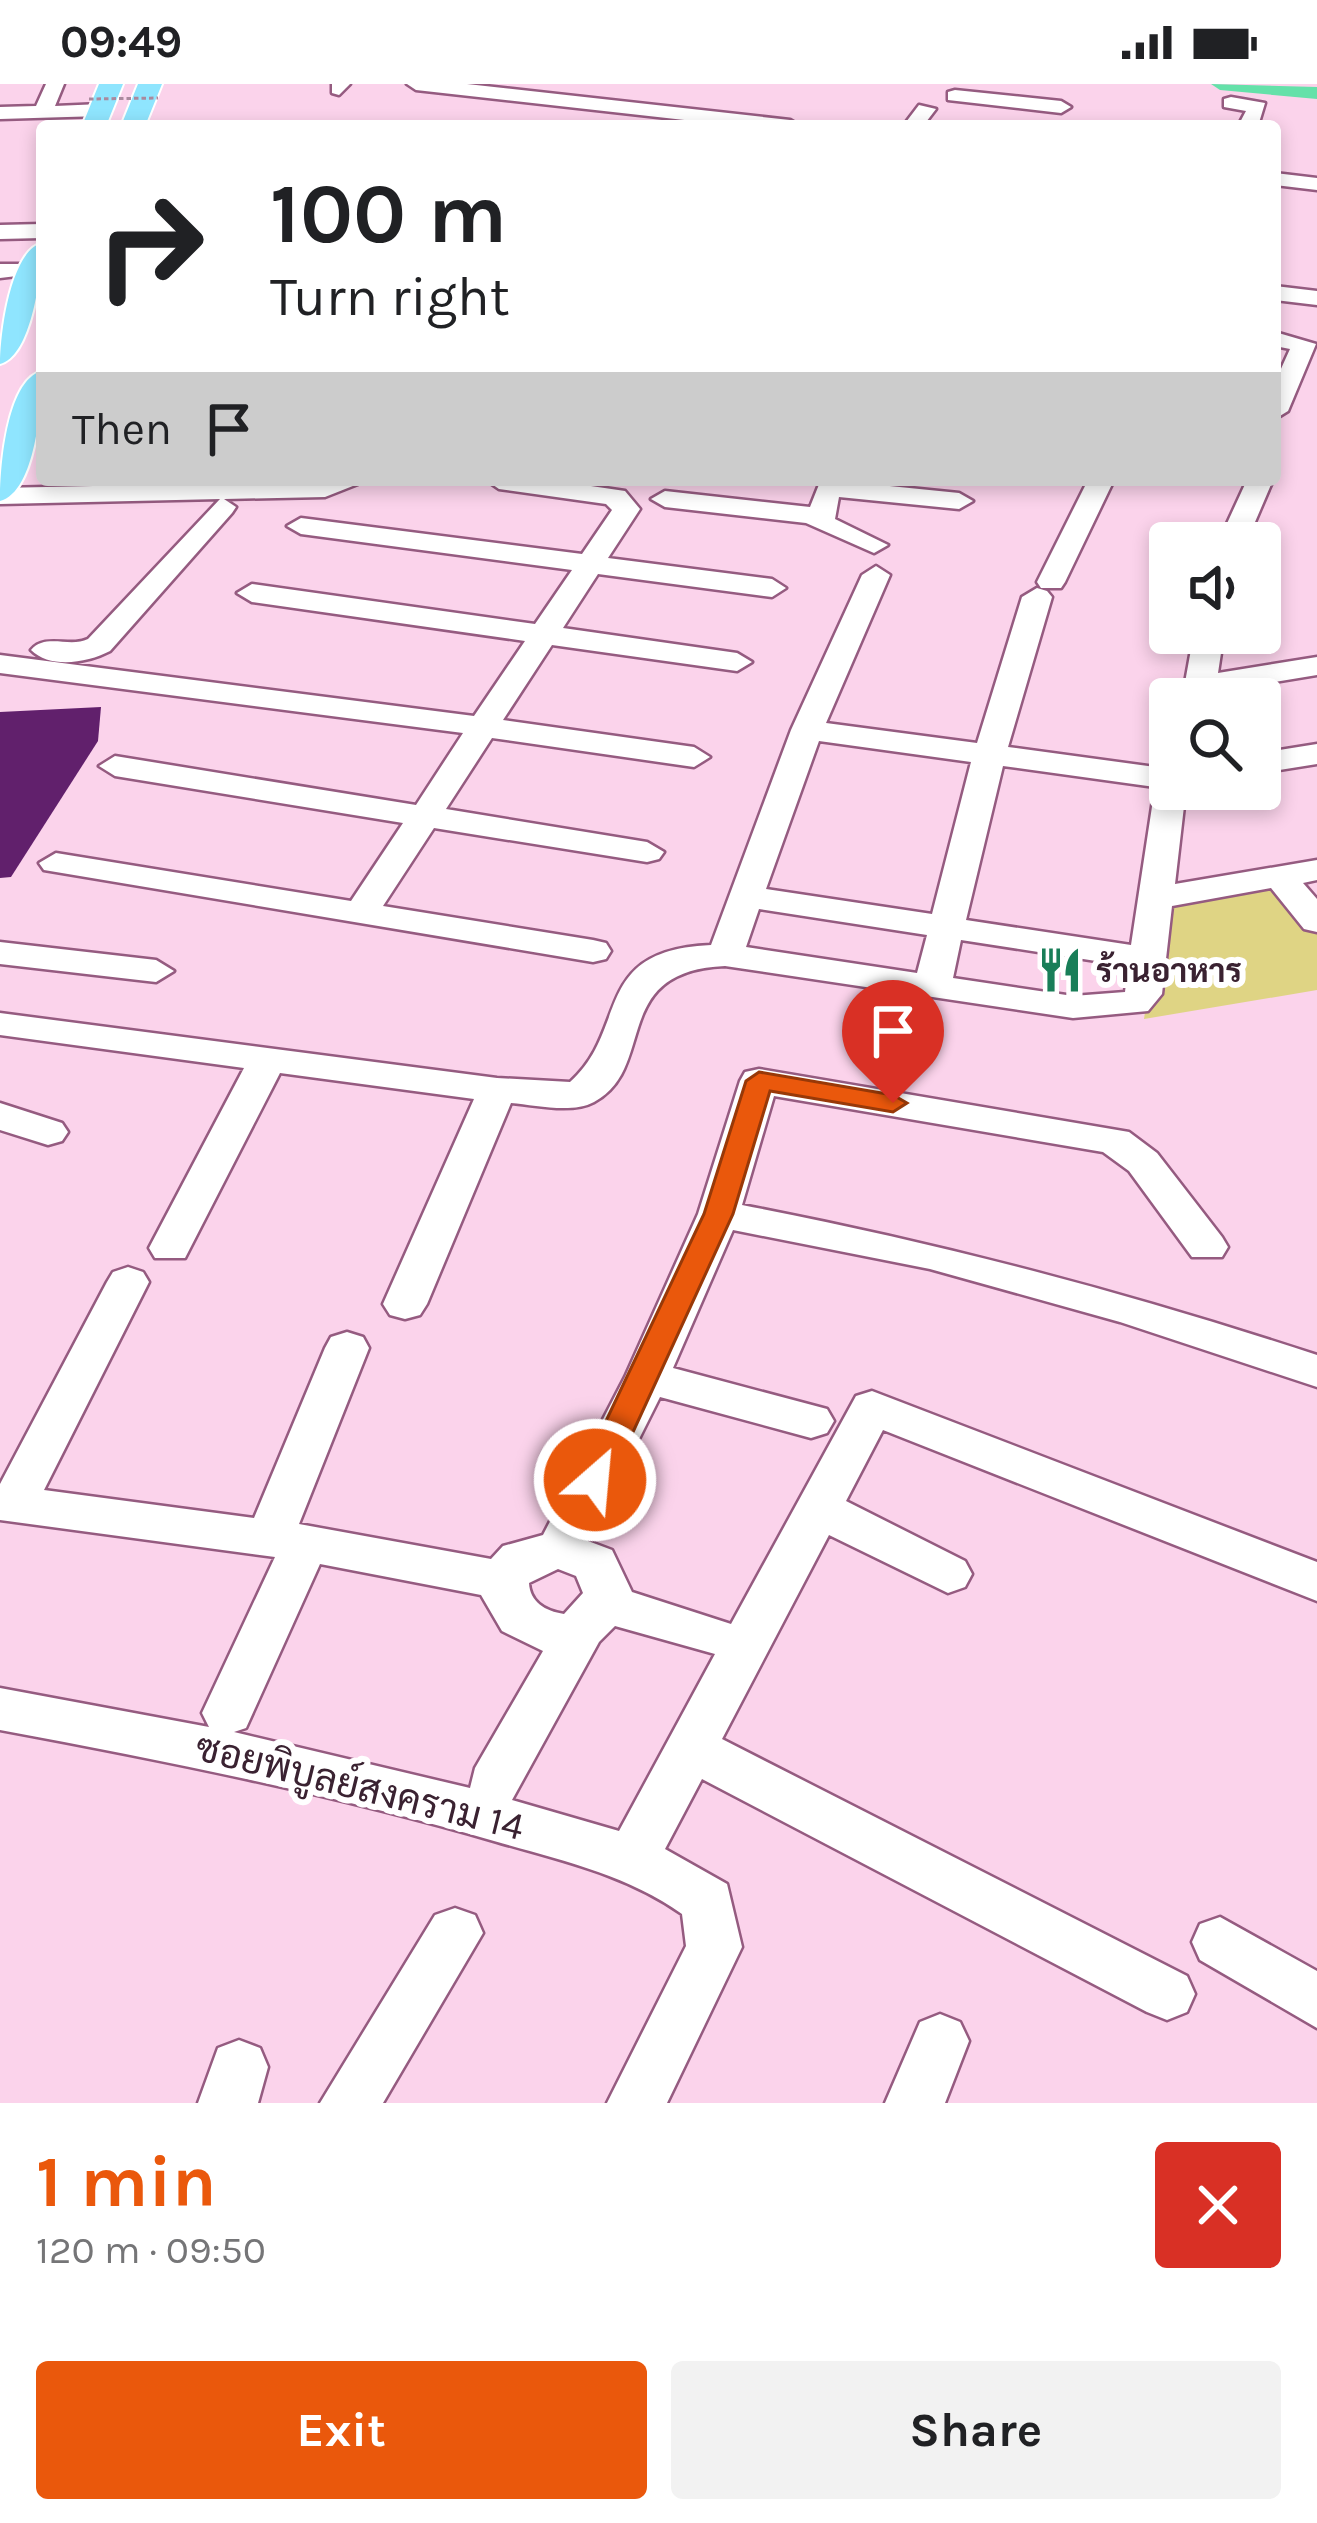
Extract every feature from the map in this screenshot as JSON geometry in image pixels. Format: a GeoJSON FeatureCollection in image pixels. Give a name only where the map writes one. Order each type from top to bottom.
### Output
{"type":"FeatureCollection","features":[{"type":"Feature","properties":{"kind":"main road"},"geometry":{"type":"LineString","coordinates":[[95,112],[111,84]]}},
{"type":"Feature","properties":{"kind":"main road"},"geometry":{"type":"LineString","coordinates":[[137,120],[154,91]]}},
{"type":"Feature","properties":{"kind":"main road"},"geometry":{"type":"LineString","coordinates":[[0,355],[36,264]]}},
{"type":"Feature","properties":{"kind":"main road"},"geometry":{"type":"LineString","coordinates":[[0,493],[36,396]]}},
{"type":"Feature","properties":{"kind":"street"},"geometry":{"type":"LineString","coordinates":[[43,112],[55,84]]}},
{"type":"Feature","properties":{"kind":"street"},"geometry":{"type":"LineString","coordinates":[[416,84],[488,88],[685,120]]}},
{"type":"Feature","properties":{"kind":"street"},"geometry":{"type":"LineString","coordinates":[[645,110],[676,84]]}},
{"type":"Feature","properties":{"kind":"street"},"geometry":{"type":"LineString","coordinates":[[1052,120],[1078,84]]}},
{"type":"Feature","properties":{"kind":"street"},"geometry":{"type":"LineString","coordinates":[[955,96],[1060,107]]}},
{"type":"Feature","properties":{"kind":"street"},"geometry":{"type":"LineString","coordinates":[[1232,103],[1258,107],[1251,120]]}},
{"type":"Feature","properties":{"kind":"street"},"geometry":{"type":"LineString","coordinates":[[0,113],[95,112]]}},
{"type":"Feature","properties":{"kind":"street"},"geometry":{"type":"LineString","coordinates":[[1282,180],[1317,184]]}},
{"type":"Feature","properties":{"kind":"street"},"geometry":{"type":"LineString","coordinates":[[0,232],[36,231]]}},
{"type":"Feature","properties":{"kind":"street"},"geometry":{"type":"LineString","coordinates":[[0,272],[36,261]]}},
{"type":"Feature","properties":{"kind":"street"},"geometry":{"type":"LineString","coordinates":[[1281,294],[1317,298]]}},
{"type":"Feature","properties":{"kind":"street"},"geometry":{"type":"LineString","coordinates":[[1281,340],[1304,344],[1281,397]]}},
{"type":"Feature","properties":{"kind":"street"},"geometry":{"type":"LineString","coordinates":[[0,493],[335,486]]}},
{"type":"Feature","properties":{"kind":"street"},"geometry":{"type":"LineString","coordinates":[[361,913],[626,509],[623,500],[532,486]]}},
{"type":"Feature","properties":{"kind":"street"},"geometry":{"type":"LineString","coordinates":[[725,955],[875,560],[824,526],[820,516],[830,486]]}},
{"type":"Feature","properties":{"kind":"street"},"geometry":{"type":"LineString","coordinates":[[846,486],[959,501]]}},
{"type":"Feature","properties":{"kind":"street"},"geometry":{"type":"LineString","coordinates":[[932,987],[989,756],[1044,589],[1098,486]]}},
{"type":"Feature","properties":{"kind":"street"},"geometry":{"type":"LineString","coordinates":[[1241,522],[1258,486]]}},
{"type":"Feature","properties":{"kind":"street"},"geometry":{"type":"LineString","coordinates":[[664,499],[820,516]]}},
{"type":"Feature","properties":{"kind":"street"},"geometry":{"type":"LineString","coordinates":[[0,647],[89,652],[222,507]]}},
{"type":"Feature","properties":{"kind":"street"},"geometry":{"type":"LineString","coordinates":[[302,526],[772,588]]}},
{"type":"Feature","properties":{"kind":"street"},"geometry":{"type":"LineString","coordinates":[[252,593],[737,662]]}},
{"type":"Feature","properties":{"kind":"street"},"geometry":{"type":"LineString","coordinates":[[0,664],[694,757]]}},
{"type":"Feature","properties":{"kind":"street"},"geometry":{"type":"LineString","coordinates":[[1263,678],[1317,666]]}},
{"type":"Feature","properties":{"kind":"street"},"geometry":{"type":"LineString","coordinates":[[808,730],[1149,776]]}},
{"type":"Feature","properties":{"kind":"street"},"geometry":{"type":"LineString","coordinates":[[1281,760],[1317,754]]}},
{"type":"Feature","properties":{"kind":"street"},"geometry":{"type":"LineString","coordinates":[[115,766],[647,852]]}},
{"type":"Feature","properties":{"kind":"street"},"geometry":{"type":"LineString","coordinates":[[0,1024],[497,1090],[577,1095],[587,1090],[652,970],[683,955],[725,955],[1073,1007],[1120,1006],[1136,1003],[1143,994],[1167,810]]}},
{"type":"Feature","properties":{"kind":"street"},"geometry":{"type":"LineString","coordinates":[[56,863],[593,951]]}},
{"type":"Feature","properties":{"kind":"street"},"geometry":{"type":"LineString","coordinates":[[1156,898],[1317,870]]}},
{"type":"Feature","properties":{"kind":"street"},"geometry":{"type":"LineString","coordinates":[[1280,877],[1317,920]]}},
{"type":"Feature","properties":{"kind":"street"},"geometry":{"type":"LineString","coordinates":[[747,897],[1148,958]]}},
{"type":"Feature","properties":{"kind":"street"},"geometry":{"type":"LineString","coordinates":[[0,953],[156,971]]}},
{"type":"Feature","properties":{"kind":"street"},"geometry":{"type":"LineString","coordinates":[[170,1248],[268,1060]]}},
{"type":"Feature","properties":{"kind":"street"},"geometry":{"type":"LineString","coordinates":[[559,1550],[647,1376],[718,1214],[759,1081],[1115,1141],[1144,1162],[1207,1247]]}},
{"type":"Feature","properties":{"kind":"street"},"geometry":{"type":"LineString","coordinates":[[405,1304],[497,1090]]}},
{"type":"Feature","properties":{"kind":"street"},"geometry":{"type":"LineString","coordinates":[[0,1116],[48,1132]]}},
{"type":"Feature","properties":{"kind":"street"},"geometry":{"type":"LineString","coordinates":[[718,1214],[930,1255],[1132,1310],[1317,1371]]}},
{"type":"Feature","properties":{"kind":"street"},"geometry":{"type":"LineString","coordinates":[[128,1282],[7,1503],[288,1541],[505,1581]]}},
{"type":"Feature","properties":{"kind":"street"},"geometry":{"type":"LineString","coordinates":[[227,1713],[288,1541],[347,1348]]}},
{"type":"Feature","properties":{"kind":"street"},"geometry":{"type":"LineString","coordinates":[[647,1376],[811,1421]]}},
{"type":"Feature","properties":{"kind":"street"},"geometry":{"type":"LineString","coordinates":[[632,1858],[822,1510],[872,1408],[1317,1582]]}},
{"type":"Feature","properties":{"kind":"street"},"geometry":{"type":"LineString","coordinates":[[822,1510],[948,1574]]}},
{"type":"Feature","properties":{"kind":"street"},"geometry":{"type":"LineString","coordinates":[[494,1784],[593,1615],[603,1572],[585,1556],[559,1550],[532,1555],[505,1581],[503,1595],[516,1620],[547,1632],[593,1615],[712,1635]]}},
{"type":"Feature","properties":{"kind":"street","name":"ซอยพิบูลย์สงคราม 14"},"geometry":{"type":"LineString","coordinates":[[0,1709],[219,1748],[463,1808],[632,1858],[677,1877],[708,1901],[714,1947],[637,2103]]}},
{"type":"Feature","properties":{"kind":"street"},"geometry":{"type":"LineString","coordinates":[[691,1748],[1167,1994]]}},
{"type":"Feature","properties":{"kind":"street"},"geometry":{"type":"LineString","coordinates":[[350,2103],[455,1933]]}},
{"type":"Feature","properties":{"kind":"street"},"geometry":{"type":"LineString","coordinates":[[1220,1942],[1317,2002]]}},
{"type":"Feature","properties":{"kind":"street"},"geometry":{"type":"LineString","coordinates":[[915,2103],[940,2042]]}},
{"type":"Feature","properties":{"kind":"path"},"geometry":{"type":"LineString","coordinates":[[95,112],[154,91]]}},
{"type":"Feature","properties":{"kind":"shaded area"},"geometry":{"type":"Polygon","coordinates":[[[1284,881],[1317,918],[1317,990],[1144,1019],[1161,902],[1284,881]]]}},
{"type":"Feature","properties":{"kind":"building"},"geometry":{"type":"Polygon","coordinates":[[[101,707],[98,741],[11,877],[0,878],[0,712],[101,707]]]}},
{"type":"Feature","properties":{"kind":"waterway"},"geometry":{"type":"LineString","coordinates":[[1220,84],[1317,93]]}},
{"type":"Feature","properties":{"kind":"place","name":"ร้านอาหาร"},"geometry":{"type":"Point","coordinates":[1060,970]}},
{"type":"Feature","properties":{"kind":"route"},"geometry":{"type":"LineString","coordinates":[[595,1480],[718,1214],[759,1081],[893,1103]]}}]}
